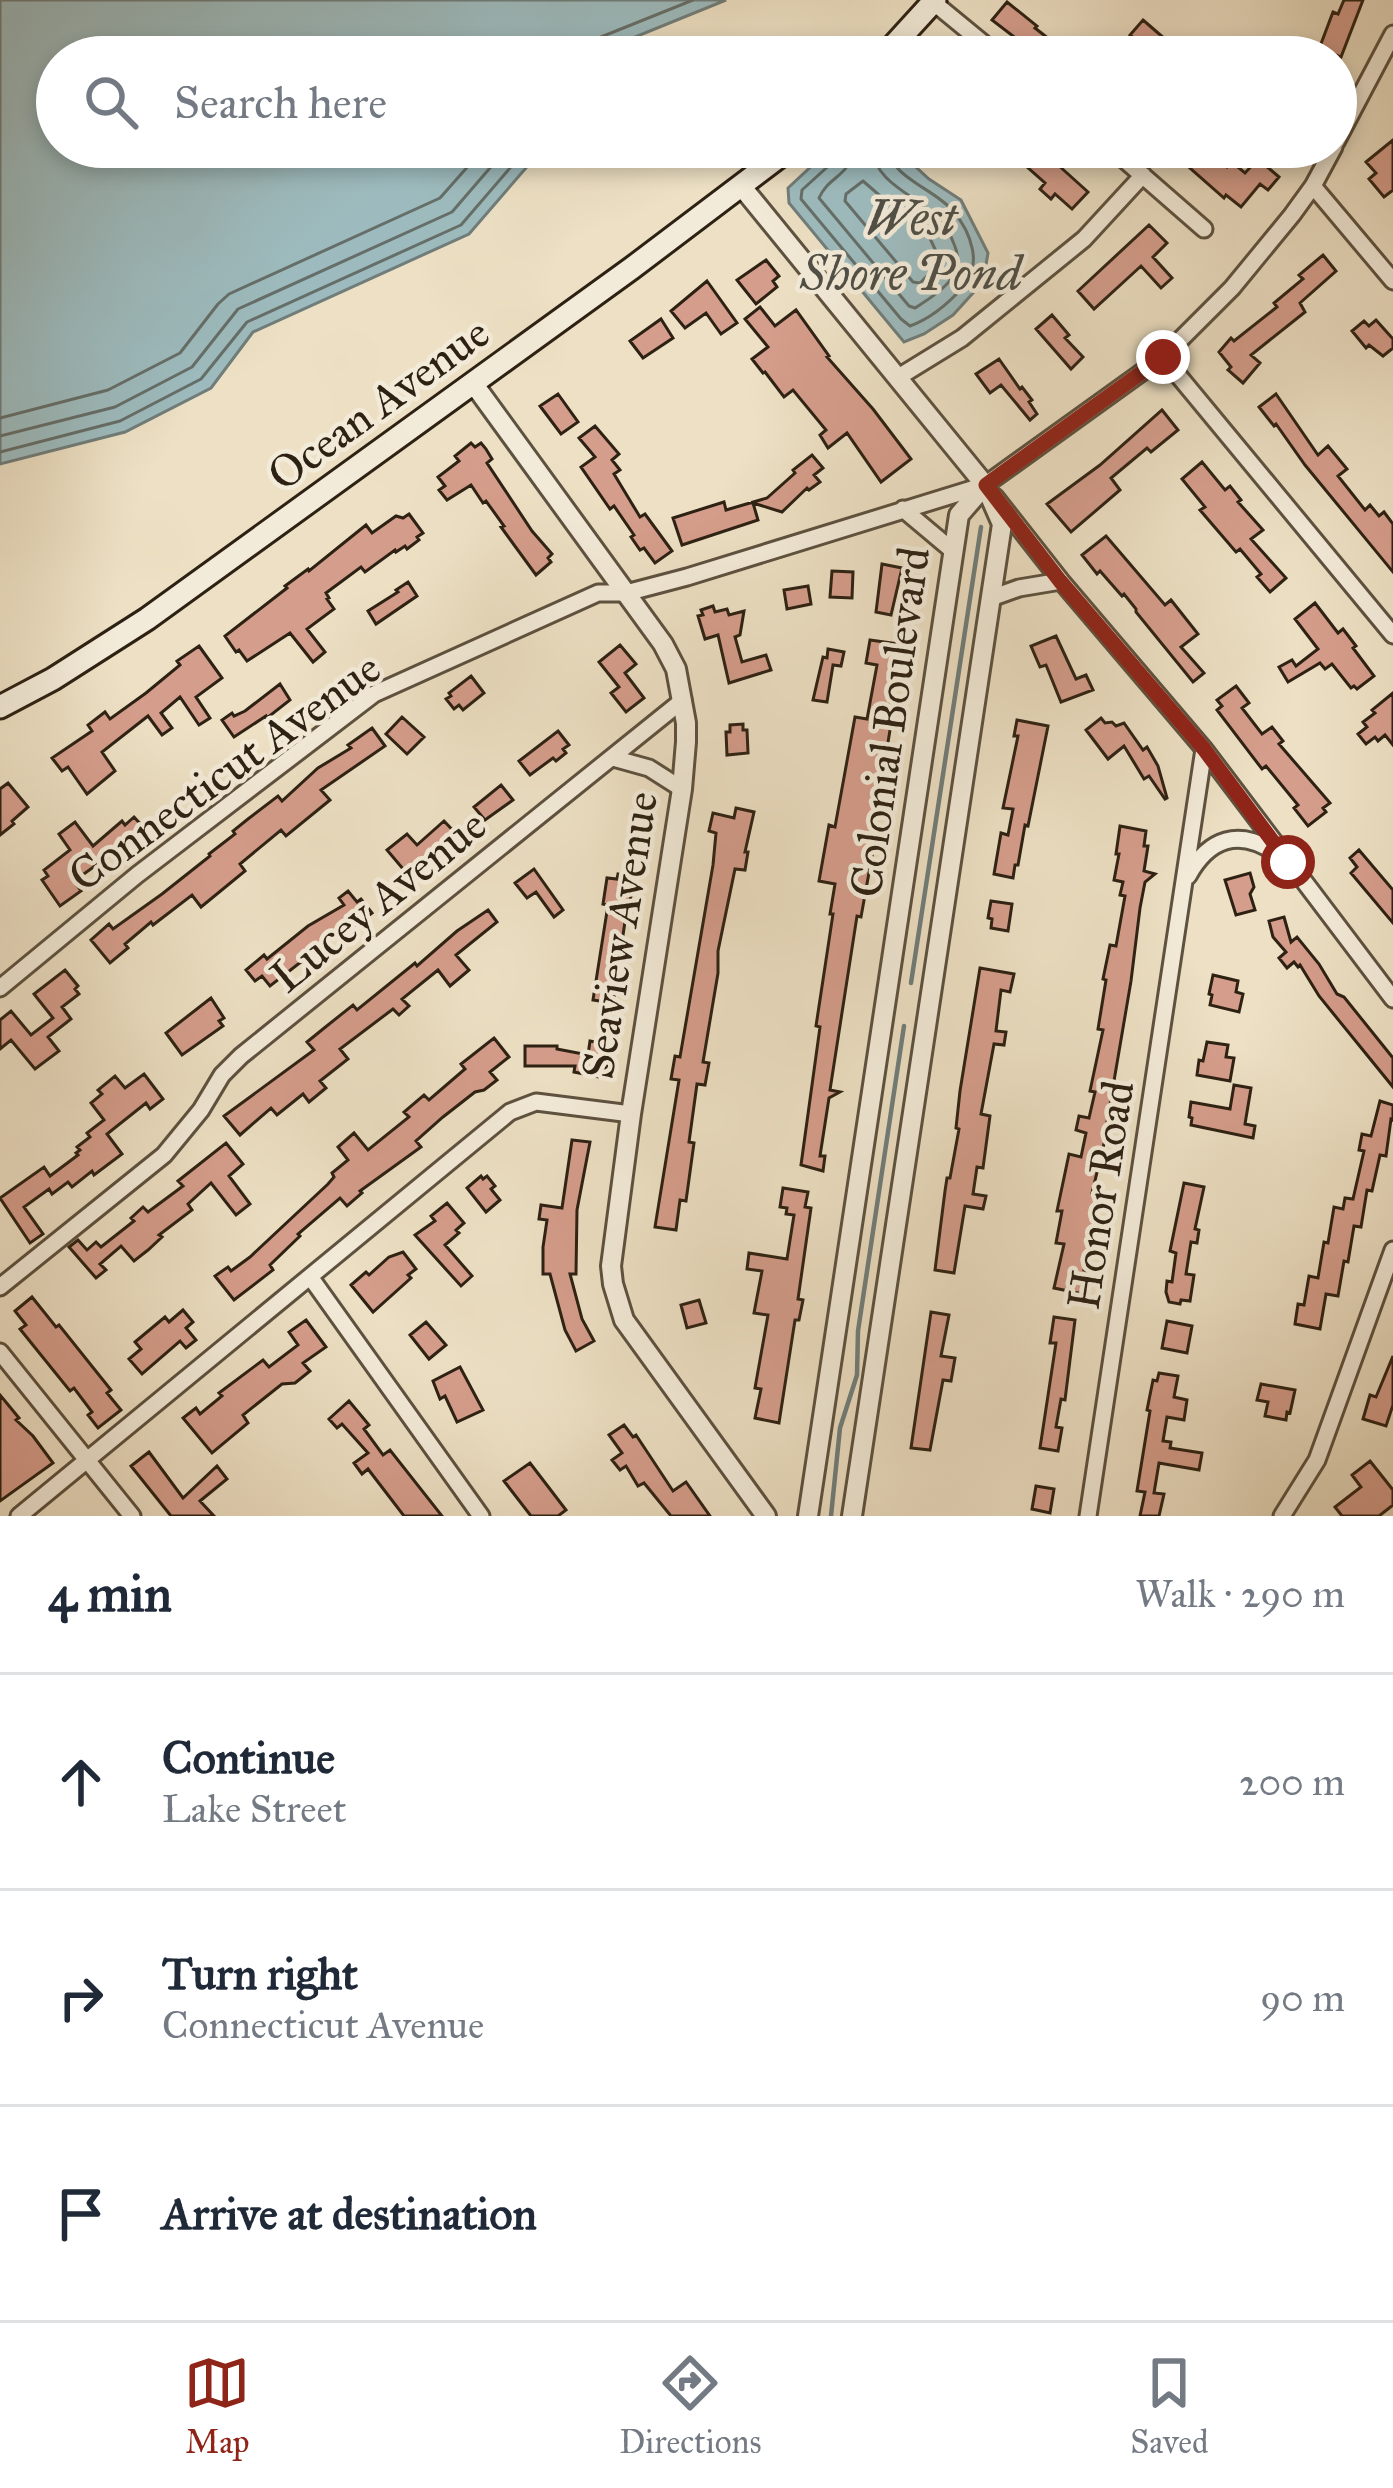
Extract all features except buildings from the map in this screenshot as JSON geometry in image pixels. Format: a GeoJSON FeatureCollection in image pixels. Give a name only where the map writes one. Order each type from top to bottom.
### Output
{"type":"FeatureCollection","features":[{"type":"Feature","properties":{"kind":"main road"},"geometry":{"type":"LineString","coordinates":[[903,36],[934,1]]}},
{"type":"Feature","properties":{"kind":"main road","name":"Ocean Avenue"},"geometry":{"type":"LineString","coordinates":[[0,706],[67,671],[147,619],[766,168]]}},
{"type":"Feature","properties":{"kind":"street"},"geometry":{"type":"LineString","coordinates":[[934,1],[975,36]]}},
{"type":"Feature","properties":{"kind":"street","name":"Connecticut Avenue"},"geometry":{"type":"LineString","coordinates":[[1357,103],[1393,34]]}},
{"type":"Feature","properties":{"kind":"street"},"geometry":{"type":"LineString","coordinates":[[1134,168],[1204,229]]}},
{"type":"Feature","properties":{"kind":"street","name":"Connecticut Avenue"},"geometry":{"type":"LineString","coordinates":[[0,988],[136,874],[374,694],[598,593],[626,593],[688,577],[986,485],[1163,357],[1232,288],[1322,168]]}},
{"type":"Feature","properties":{"kind":"street"},"geometry":{"type":"LineString","coordinates":[[897,378],[962,338],[1084,239],[1143,175]]}},
{"type":"Feature","properties":{"kind":"street"},"geometry":{"type":"LineString","coordinates":[[1312,186],[1393,281]]}},
{"type":"Feature","properties":{"kind":"street"},"geometry":{"type":"LineString","coordinates":[[742,187],[1060,581],[1204,749],[1393,998]]}},
{"type":"Feature","properties":{"kind":"street"},"geometry":{"type":"LineString","coordinates":[[1163,357],[1393,635]]}},
{"type":"Feature","properties":{"kind":"street","name":"Seaview Avenue"},"geometry":{"type":"LineString","coordinates":[[472,382],[673,662],[683,700],[682,789],[611,1251],[616,1298],[624,1320],[766,1516]]}},
{"type":"Feature","properties":{"kind":"street","name":"Colonial Boulevard"},"geometry":{"type":"LineString","coordinates":[[808,1516],[959,514],[986,485],[1002,524],[852,1516]]}},
{"type":"Feature","properties":{"kind":"street"},"geometry":{"type":"LineString","coordinates":[[903,508],[953,551]]}},
{"type":"Feature","properties":{"kind":"street"},"geometry":{"type":"LineString","coordinates":[[991,598],[1060,581]]}},
{"type":"Feature","properties":{"kind":"street","name":"Lucey Avenue"},"geometry":{"type":"LineString","coordinates":[[0,1287],[164,1154],[201,1110],[222,1075],[242,1056],[683,700]]}},
{"type":"Feature","properties":{"kind":"street","name":"Honor Road"},"geometry":{"type":"LineString","coordinates":[[1088,1516],[1204,749]]}},
{"type":"Feature","properties":{"kind":"street"},"geometry":{"type":"LineString","coordinates":[[613,758],[649,768],[682,789]]}},
{"type":"Feature","properties":{"kind":"street"},"geometry":{"type":"LineString","coordinates":[[1184,884],[1202,855],[1227,841],[1254,841],[1288,862]]}},
{"type":"Feature","properties":{"kind":"street"},"geometry":{"type":"LineString","coordinates":[[887,999],[927,1006]]}},
{"type":"Feature","properties":{"kind":"street"},"geometry":{"type":"LineString","coordinates":[[19,1516],[510,1112],[536,1102],[631,1114]]}},
{"type":"Feature","properties":{"kind":"street"},"geometry":{"type":"LineString","coordinates":[[1282,1516],[1317,1460],[1393,1250]]}},
{"type":"Feature","properties":{"kind":"street"},"geometry":{"type":"LineString","coordinates":[[310,1278],[481,1516]]}},
{"type":"Feature","properties":{"kind":"street"},"geometry":{"type":"LineString","coordinates":[[0,1352],[132,1516]]}},
{"type":"Feature","properties":{"kind":"water"},"geometry":{"type":"Polygon","coordinates":[[[0,0],[726,0],[638,36],[36,36],[36,168],[526,168],[469,234],[253,332],[211,388],[125,432],[0,464],[0,0]]]}},
{"type":"Feature","properties":{"kind":"water","name":"West Shore Pond"},"geometry":{"type":"Polygon","coordinates":[[[809,168],[917,168],[961,200],[988,253],[983,282],[953,315],[904,342],[789,203],[788,188],[809,168]]]}},
{"type":"Feature","properties":{"kind":"waterway"},"geometry":{"type":"LineString","coordinates":[[911,983],[981,527]]}},
{"type":"Feature","properties":{"kind":"waterway"},"geometry":{"type":"LineString","coordinates":[[831,1516],[840,1428],[857,1375],[858,1331],[904,1026]]}},
{"type":"Feature","properties":{"kind":"route"},"geometry":{"type":"LineString","coordinates":[[1163,357],[986,485],[1060,581],[1204,749],[1288,862]]}}]}
